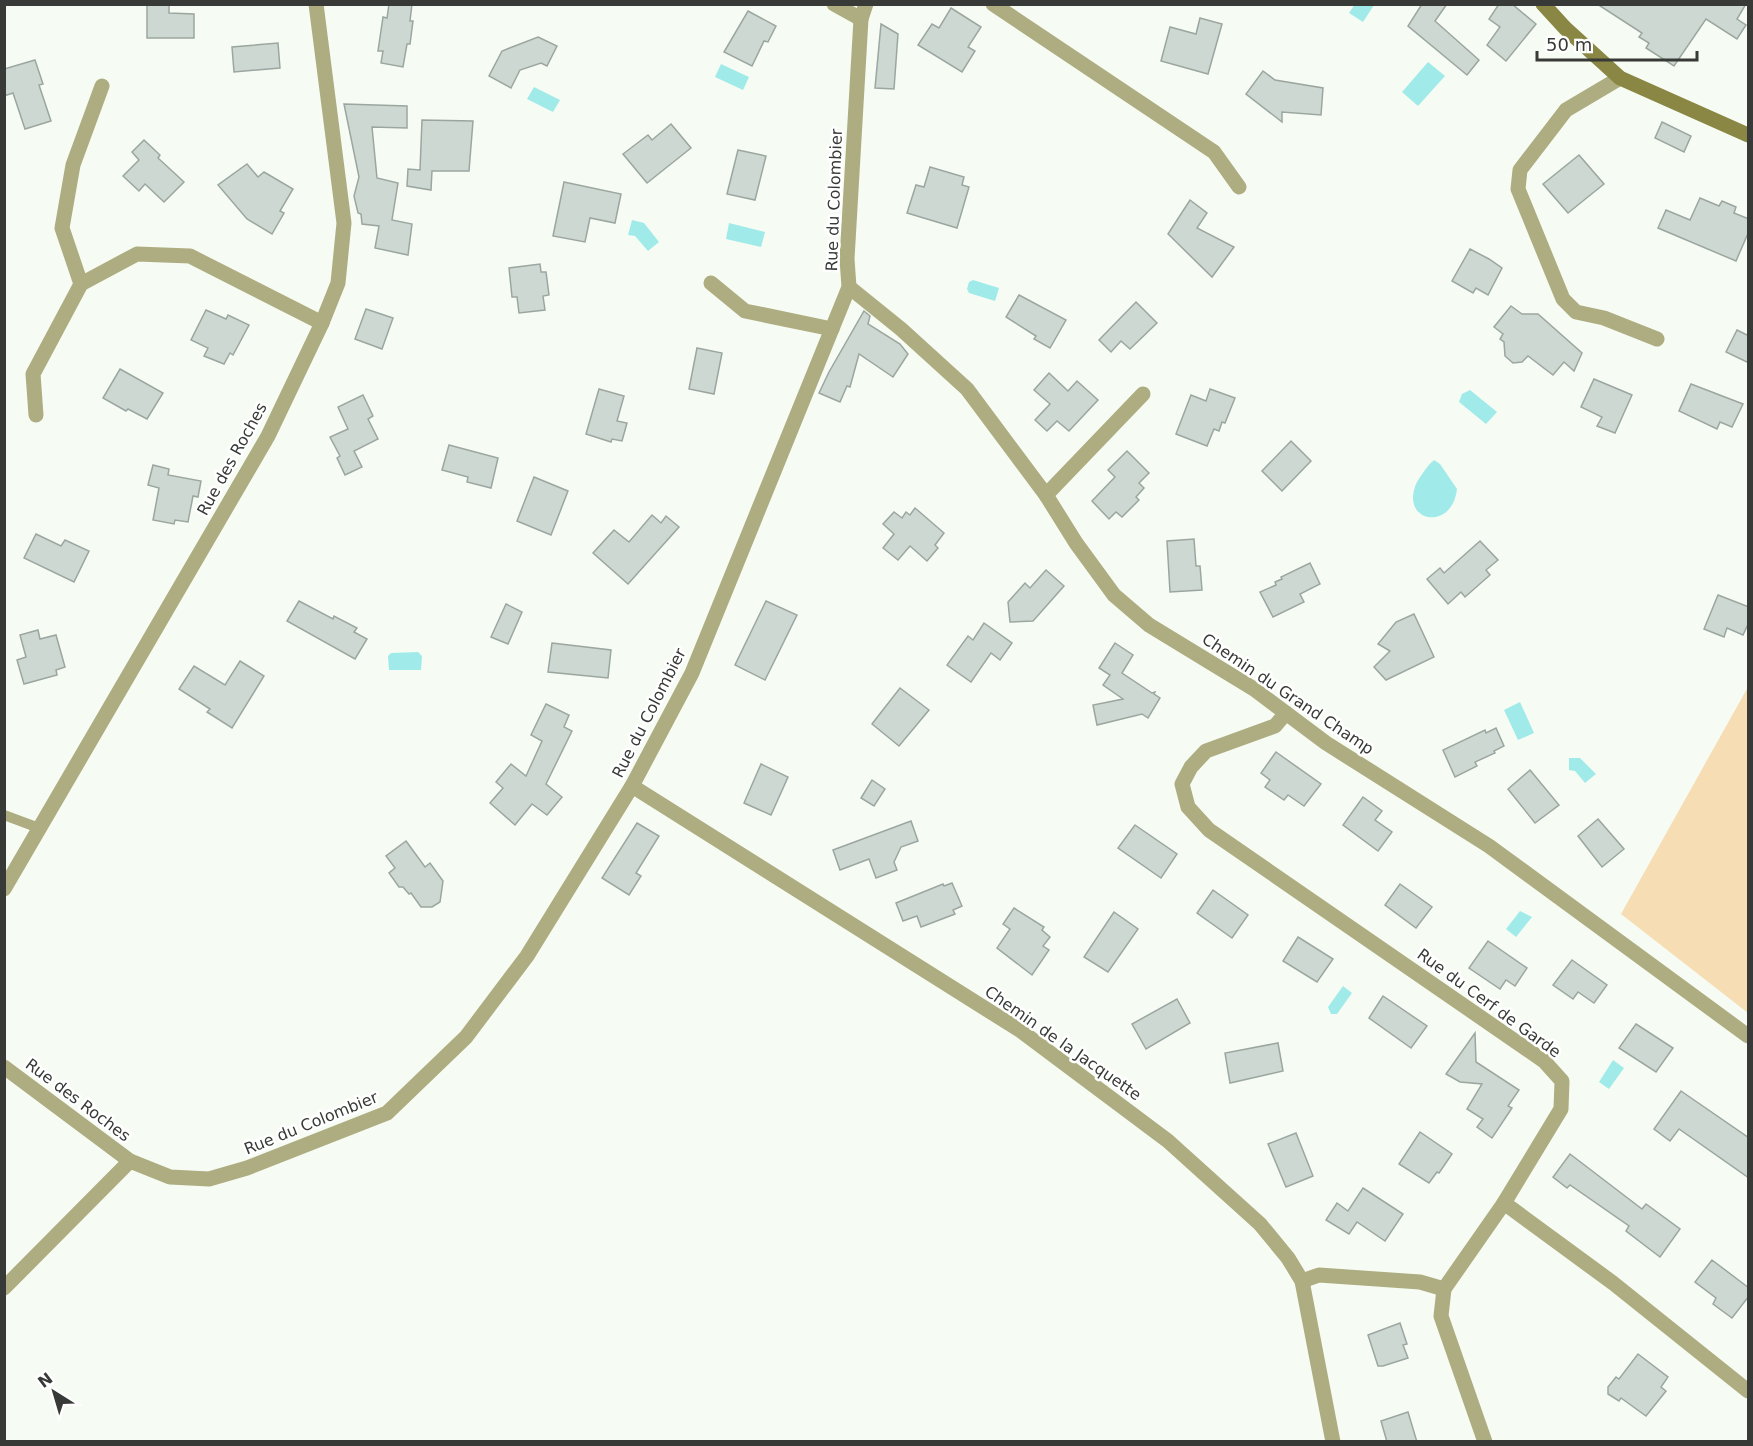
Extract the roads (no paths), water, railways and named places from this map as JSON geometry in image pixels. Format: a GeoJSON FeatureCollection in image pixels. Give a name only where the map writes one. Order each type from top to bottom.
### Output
{"type":"FeatureCollection","features":[{"type":"Feature","properties":{"kind":"street","name":"Rue des Roches"},"geometry":{"type":"LineString","coordinates":[[4,889],[268,436],[338,284],[344,223],[316,4]]}},
{"type":"Feature","properties":{"kind":"street"},"geometry":{"type":"LineString","coordinates":[[834,4],[863,12]]}},
{"type":"Feature","properties":{"kind":"street"},"geometry":{"type":"LineString","coordinates":[[993,4],[1214,152],[1239,187]]}},
{"type":"Feature","properties":{"kind":"street"},"geometry":{"type":"LineString","coordinates":[[1544,4],[1565,28],[1620,78],[1749,135]]}},
{"type":"Feature","properties":{"kind":"street","name":"Rue du Colombier"},"geometry":{"type":"LineString","coordinates":[[130,1161],[170,1177],[209,1179],[247,1168],[387,1113],[466,1037],[527,956],[632,786],[692,673],[849,287],[848,259],[863,12]]}},
{"type":"Feature","properties":{"kind":"street"},"geometry":{"type":"LineString","coordinates":[[1620,78],[1566,110],[1520,170],[1518,189],[1563,299],[1576,312],[1604,318],[1657,339]]}},
{"type":"Feature","properties":{"kind":"street"},"geometry":{"type":"LineString","coordinates":[[81,284],[62,228],[73,165],[102,86]]}},
{"type":"Feature","properties":{"kind":"street"},"geometry":{"type":"LineString","coordinates":[[36,415],[33,374],[81,284],[137,254],[190,256],[322,323]]}},
{"type":"Feature","properties":{"kind":"street"},"geometry":{"type":"LineString","coordinates":[[711,283],[745,311],[832,329]]}},
{"type":"Feature","properties":{"kind":"street","name":"Chemin du Grand Champ"},"geometry":{"type":"LineString","coordinates":[[849,287],[967,389],[1046,495],[1076,543],[1114,595],[1149,625],[1254,689],[1326,743],[1489,846],[1749,1036]]}},
{"type":"Feature","properties":{"kind":"street"},"geometry":{"type":"LineString","coordinates":[[1046,495],[1143,394]]}},
{"type":"Feature","properties":{"kind":"street","name":"Rue du Cerf de Garde"},"geometry":{"type":"LineString","coordinates":[[1286,713],[1275,726],[1206,751],[1191,767],[1182,784],[1188,807],[1209,830],[1544,1061],[1562,1081],[1561,1109],[1504,1203]]}},
{"type":"Feature","properties":{"kind":"street","name":"Chemin de la Jacquette"},"geometry":{"type":"LineString","coordinates":[[632,786],[1021,1031],[1176,1148],[1260,1224],[1288,1258],[1302,1281],[1334,1442]]}},
{"type":"Feature","properties":{"kind":"street","name":"Rue des Roches"},"geometry":{"type":"LineString","coordinates":[[4,1067],[130,1161]]}},
{"type":"Feature","properties":{"kind":"street"},"geometry":{"type":"LineString","coordinates":[[4,1288],[130,1161]]}},
{"type":"Feature","properties":{"kind":"street"},"geometry":{"type":"LineString","coordinates":[[1485,1442],[1442,1316],[1444,1289],[1504,1203],[1613,1283],[1749,1391]]}},
{"type":"Feature","properties":{"kind":"street"},"geometry":{"type":"LineString","coordinates":[[1302,1281],[1319,1275],[1420,1282],[1444,1289]]}},
{"type":"Feature","properties":{"kind":"lane"},"geometry":{"type":"LineString","coordinates":[[4,814],[39,828]]}},
{"type":"Feature","properties":{"kind":"water"},"geometry":{"type":"Polygon","coordinates":[[[1355,4],[1374,4],[1363,22],[1349,13],[1355,4]]]}},
{"type":"Feature","properties":{"kind":"water"},"geometry":{"type":"Polygon","coordinates":[[[1428,62],[1445,76],[1418,106],[1402,92],[1428,62]]]}},
{"type":"Feature","properties":{"kind":"water"},"geometry":{"type":"Polygon","coordinates":[[[721,64],[749,77],[743,90],[715,77],[721,64]]]}},
{"type":"Feature","properties":{"kind":"water"},"geometry":{"type":"Polygon","coordinates":[[[534,87],[560,100],[553,112],[527,99],[534,87]]]}},
{"type":"Feature","properties":{"kind":"water"},"geometry":{"type":"Polygon","coordinates":[[[632,220],[644,223],[659,242],[648,251],[635,236],[628,235],[632,220]]]}},
{"type":"Feature","properties":{"kind":"water"},"geometry":{"type":"Polygon","coordinates":[[[729,223],[765,232],[761,247],[726,239],[729,223]]]}},
{"type":"Feature","properties":{"kind":"water"},"geometry":{"type":"Polygon","coordinates":[[[973,280],[999,288],[995,301],[969,293],[967,289],[969,282],[973,280]]]}},
{"type":"Feature","properties":{"kind":"water"},"geometry":{"type":"Polygon","coordinates":[[[1470,390],[1497,412],[1486,424],[1459,402],[1462,394],[1470,390]]]}},
{"type":"Feature","properties":{"kind":"water"},"geometry":{"type":"Polygon","coordinates":[[[1434,460],[1440,464],[1457,489],[1453,503],[1446,512],[1437,517],[1428,517],[1420,513],[1415,506],[1413,496],[1417,482],[1434,460]]]}},
{"type":"Feature","properties":{"kind":"water"},"geometry":{"type":"Polygon","coordinates":[[[418,652],[422,656],[421,670],[389,670],[388,656],[391,653],[418,652]]]}},
{"type":"Feature","properties":{"kind":"water"},"geometry":{"type":"Polygon","coordinates":[[[1520,702],[1534,733],[1518,740],[1504,710],[1520,702]]]}},
{"type":"Feature","properties":{"kind":"water"},"geometry":{"type":"Polygon","coordinates":[[[1569,758],[1580,758],[1596,774],[1585,783],[1575,771],[1569,770],[1569,758]]]}},
{"type":"Feature","properties":{"kind":"water"},"geometry":{"type":"Polygon","coordinates":[[[1520,911],[1532,917],[1516,937],[1506,929],[1520,911]]]}},
{"type":"Feature","properties":{"kind":"water"},"geometry":{"type":"Polygon","coordinates":[[[1343,986],[1352,993],[1337,1014],[1331,1014],[1328,1007],[1343,986]]]}},
{"type":"Feature","properties":{"kind":"water"},"geometry":{"type":"Polygon","coordinates":[[[1613,1060],[1624,1068],[1609,1089],[1599,1082],[1613,1060]]]}}]}
